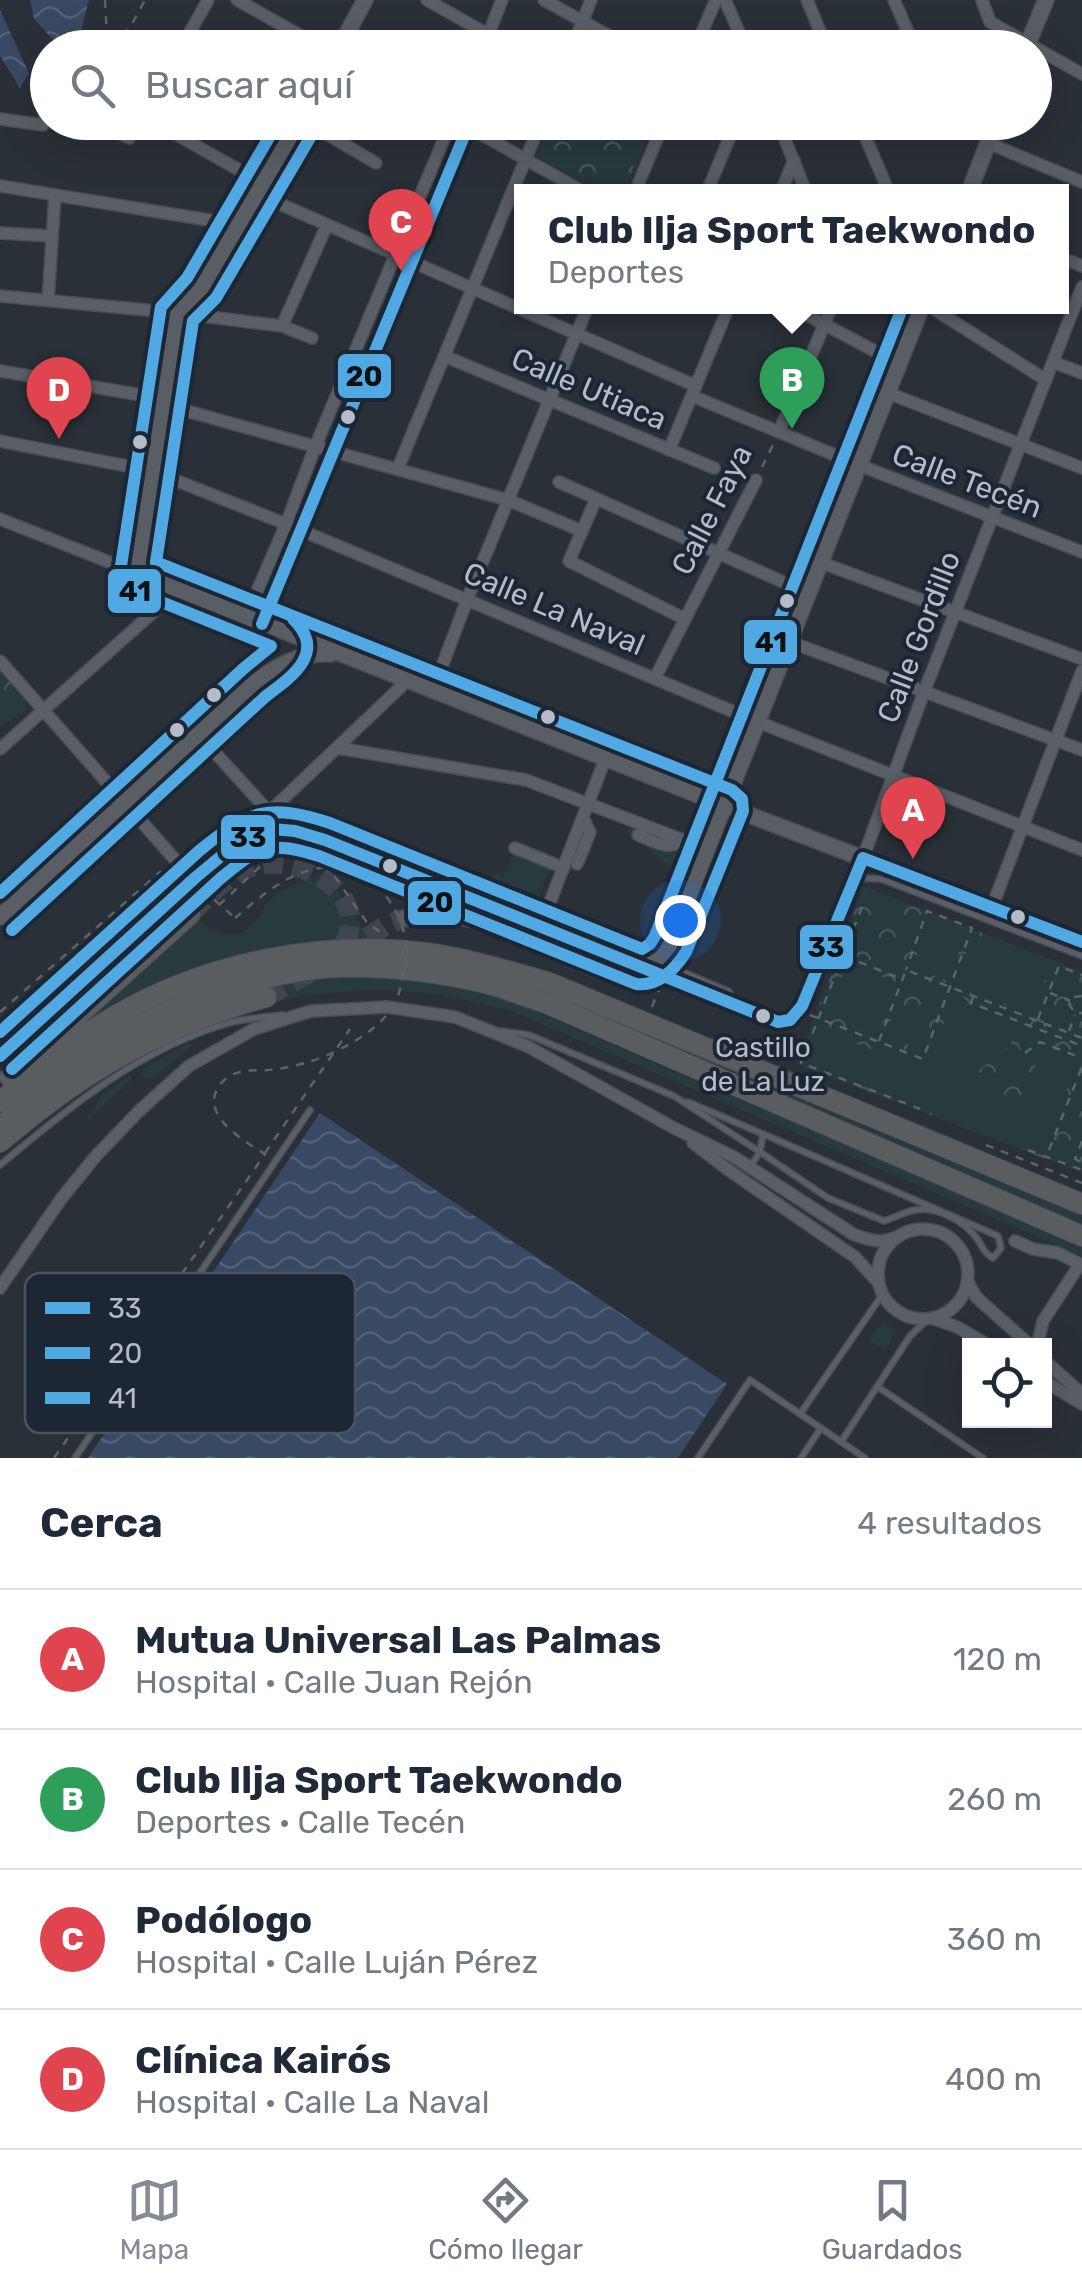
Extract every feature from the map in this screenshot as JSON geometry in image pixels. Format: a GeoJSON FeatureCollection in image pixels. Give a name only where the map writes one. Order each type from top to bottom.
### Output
{"type":"FeatureCollection","features":[{"type":"Feature","properties":{"kind":"highway"},"geometry":{"type":"LineString","coordinates":[[0,1086],[190,914]]}},
{"type":"Feature","properties":{"kind":"highway"},"geometry":{"type":"LineString","coordinates":[[0,1102],[68,1046],[118,1014],[207,975],[314,952],[427,954],[466,960],[547,982],[1082,1204]]}},
{"type":"Feature","properties":{"kind":"highway"},"geometry":{"type":"LineString","coordinates":[[0,1128],[82,1060],[128,1031],[214,992],[308,970],[366,968],[424,973],[482,982],[546,1003],[1082,1236]]}},
{"type":"Feature","properties":{"kind":"highway"},"geometry":{"type":"LineString","coordinates":[[0,1142],[50,1102],[130,1050],[191,1021],[266,997]]}},
{"type":"Feature","properties":{"kind":"highway"},"geometry":{"type":"LineString","coordinates":[[941,1146],[994,1158],[1082,1190]]}},
{"type":"Feature","properties":{"kind":"street"},"geometry":{"type":"LineString","coordinates":[[190,30],[208,0]]}},
{"type":"Feature","properties":{"kind":"street"},"geometry":{"type":"LineString","coordinates":[[349,30],[365,0]]}},
{"type":"Feature","properties":{"kind":"street"},"geometry":{"type":"LineString","coordinates":[[427,0],[479,30]]}},
{"type":"Feature","properties":{"kind":"street"},"geometry":{"type":"LineString","coordinates":[[490,30],[502,0]]}},
{"type":"Feature","properties":{"kind":"street"},"geometry":{"type":"LineString","coordinates":[[544,0],[598,30]]}},
{"type":"Feature","properties":{"kind":"street"},"geometry":{"type":"LineString","coordinates":[[579,30],[591,0]]}},
{"type":"Feature","properties":{"kind":"street"},"geometry":{"type":"LineString","coordinates":[[703,30],[716,0]]}},
{"type":"Feature","properties":{"kind":"street"},"geometry":{"type":"LineString","coordinates":[[725,0],[738,30]]}},
{"type":"Feature","properties":{"kind":"street"},"geometry":{"type":"LineString","coordinates":[[807,0],[819,30]]}},
{"type":"Feature","properties":{"kind":"street"},"geometry":{"type":"LineString","coordinates":[[894,0],[907,30]]}},
{"type":"Feature","properties":{"kind":"street"},"geometry":{"type":"LineString","coordinates":[[982,0],[990,22],[1003,30]]}},
{"type":"Feature","properties":{"kind":"street"},"geometry":{"type":"LineString","coordinates":[[1029,30],[1046,0]]}},
{"type":"Feature","properties":{"kind":"street"},"geometry":{"type":"LineString","coordinates":[[242,1],[292,30]]}},
{"type":"Feature","properties":{"kind":"street"},"geometry":{"type":"LineString","coordinates":[[1052,58],[1082,74]]}},
{"type":"Feature","properties":{"kind":"street"},"geometry":{"type":"LineString","coordinates":[[0,119],[30,123]]}},
{"type":"Feature","properties":{"kind":"street","name":"Calle Tecén"},"geometry":{"type":"LineString","coordinates":[[182,140],[327,225],[514,306]]}},
{"type":"Feature","properties":{"kind":"street"},"geometry":{"type":"LineString","coordinates":[[138,574],[178,313],[201,289],[291,140]]}},
{"type":"Feature","properties":{"kind":"street"},"geometry":{"type":"LineString","coordinates":[[334,140],[376,163]]}},
{"type":"Feature","properties":{"kind":"street"},"geometry":{"type":"LineString","coordinates":[[246,617],[444,140]]}},
{"type":"Feature","properties":{"kind":"street"},"geometry":{"type":"LineString","coordinates":[[491,140],[570,184]]}},
{"type":"Feature","properties":{"kind":"street"},"geometry":{"type":"LineString","coordinates":[[516,184],[534,140]]}},
{"type":"Feature","properties":{"kind":"street"},"geometry":{"type":"LineString","coordinates":[[639,184],[657,140]]}},
{"type":"Feature","properties":{"kind":"street"},"geometry":{"type":"LineString","coordinates":[[711,184],[729,140]]}},
{"type":"Feature","properties":{"kind":"street"},"geometry":{"type":"LineString","coordinates":[[786,140],[803,184]]}},
{"type":"Feature","properties":{"kind":"street"},"geometry":{"type":"LineString","coordinates":[[866,140],[885,184]]}},
{"type":"Feature","properties":{"kind":"street"},"geometry":{"type":"LineString","coordinates":[[972,184],[989,140]]}},
{"type":"Feature","properties":{"kind":"street"},"geometry":{"type":"LineString","coordinates":[[988,143],[1082,182]]}},
{"type":"Feature","properties":{"kind":"street"},"geometry":{"type":"LineString","coordinates":[[784,184],[794,160]]}},
{"type":"Feature","properties":{"kind":"street"},"geometry":{"type":"LineString","coordinates":[[0,186],[239,225]]}},
{"type":"Feature","properties":{"kind":"street"},"geometry":{"type":"LineString","coordinates":[[398,468],[514,188]]}},
{"type":"Feature","properties":{"kind":"street"},"geometry":{"type":"LineString","coordinates":[[48,300],[54,195]]}},
{"type":"Feature","properties":{"kind":"street"},"geometry":{"type":"LineString","coordinates":[[282,326],[327,225]]}},
{"type":"Feature","properties":{"kind":"street"},"geometry":{"type":"LineString","coordinates":[[0,233],[52,236]]}},
{"type":"Feature","properties":{"kind":"street","name":"Calle Gordillo"},"geometry":{"type":"LineString","coordinates":[[863,858],[1082,287]]}},
{"type":"Feature","properties":{"kind":"street"},"geometry":{"type":"LineString","coordinates":[[0,296],[282,326],[312,338]]}},
{"type":"Feature","properties":{"kind":"street","name":"Calle Tecén"},"geometry":{"type":"LineString","coordinates":[[531,314],[779,432],[1082,552]]}},
{"type":"Feature","properties":{"kind":"street"},"geometry":{"type":"LineString","coordinates":[[433,690],[466,600],[585,314]]}},
{"type":"Feature","properties":{"kind":"street"},"geometry":{"type":"LineString","coordinates":[[669,450],[727,314]]}},
{"type":"Feature","properties":{"kind":"street"},"geometry":{"type":"LineString","coordinates":[[805,314],[899,364]]}},
{"type":"Feature","properties":{"kind":"street","name":"Calle Faya"},"geometry":{"type":"LineString","coordinates":[[779,432],[828,314]]}},
{"type":"Feature","properties":{"kind":"street"},"geometry":{"type":"LineString","coordinates":[[406,918],[422,914],[461,916],[603,972],[628,975],[668,951],[899,364],[922,314]]}},
{"type":"Feature","properties":{"kind":"street"},"geometry":{"type":"LineString","coordinates":[[939,314],[1046,380]]}},
{"type":"Feature","properties":{"kind":"street","name":"Calle Utiaca"},"geometry":{"type":"LineString","coordinates":[[444,356],[714,468]]}},
{"type":"Feature","properties":{"kind":"street"},"geometry":{"type":"LineString","coordinates":[[1053,362],[1082,373]]}},
{"type":"Feature","properties":{"kind":"street"},"geometry":{"type":"LineString","coordinates":[[0,370],[164,399],[176,408],[508,500],[582,531]]}},
{"type":"Feature","properties":{"kind":"street"},"geometry":{"type":"LineString","coordinates":[[888,393],[1082,468]]}},
{"type":"Feature","properties":{"kind":"street","name":"Calle La Naval"},"geometry":{"type":"LineString","coordinates":[[0,441],[152,470],[758,722],[1082,850]]}},
{"type":"Feature","properties":{"kind":"street","name":"Calle Faya"},"geometry":{"type":"LineString","coordinates":[[655,678],[756,480]]}},
{"type":"Feature","properties":{"kind":"street"},"geometry":{"type":"LineString","coordinates":[[559,482],[810,594]]}},
{"type":"Feature","properties":{"kind":"street"},"geometry":{"type":"LineString","coordinates":[[596,499],[569,561],[685,620]]}},
{"type":"Feature","properties":{"kind":"street"},"geometry":{"type":"LineString","coordinates":[[0,519],[1082,942]]}},
{"type":"Feature","properties":{"kind":"street"},"geometry":{"type":"LineString","coordinates":[[822,563],[1082,659]]}},
{"type":"Feature","properties":{"kind":"street"},"geometry":{"type":"LineString","coordinates":[[0,749],[178,590]]}},
{"type":"Feature","properties":{"kind":"street"},"geometry":{"type":"LineString","coordinates":[[278,667],[290,650],[290,641],[282,632]]}},
{"type":"Feature","properties":{"kind":"street"},"geometry":{"type":"LineString","coordinates":[[790,642],[1082,750]]}},
{"type":"Feature","properties":{"kind":"street"},"geometry":{"type":"LineString","coordinates":[[0,917],[255,682],[306,654],[345,656]]}},
{"type":"Feature","properties":{"kind":"street"},"geometry":{"type":"LineString","coordinates":[[0,661],[194,880]]}},
{"type":"Feature","properties":{"kind":"street"},"geometry":{"type":"LineString","coordinates":[[992,907],[1082,671]]}},
{"type":"Feature","properties":{"kind":"street"},"geometry":{"type":"LineString","coordinates":[[262,831],[260,824],[269,812],[408,680]]}},
{"type":"Feature","properties":{"kind":"street"},"geometry":{"type":"LineString","coordinates":[[199,734],[269,812]]}},
{"type":"Feature","properties":{"kind":"street"},"geometry":{"type":"LineString","coordinates":[[338,748],[526,780],[708,850]]}},
{"type":"Feature","properties":{"kind":"street"},"geometry":{"type":"LineString","coordinates":[[540,928],[571,866],[606,757]]}},
{"type":"Feature","properties":{"kind":"street"},"geometry":{"type":"LineString","coordinates":[[638,835],[669,847],[684,840]]}},
{"type":"Feature","properties":{"kind":"street"},"geometry":{"type":"LineString","coordinates":[[515,848],[571,866]]}},
{"type":"Feature","properties":{"kind":"street"},"geometry":{"type":"LineString","coordinates":[[643,968],[664,976],[680,974],[727,994]]}},
{"type":"Feature","properties":{"kind":"street"},"geometry":{"type":"LineString","coordinates":[[0,1288],[94,1157],[189,1066],[254,1029],[311,1012],[387,1007],[455,1018],[527,1046],[734,1157],[870,1242],[916,1229],[932,1229],[946,1235],[958,1244],[966,1258],[967,1281],[956,1303],[940,1316],[916,1318],[902,1314],[856,1258],[727,1170],[674,1128]]}},
{"type":"Feature","properties":{"kind":"street"},"geometry":{"type":"LineString","coordinates":[[881,1288],[881,1257],[899,1236]]}},
{"type":"Feature","properties":{"kind":"street"},"geometry":{"type":"LineString","coordinates":[[1015,1241],[1081,1264],[1043,1321],[1037,1338]]}},
{"type":"Feature","properties":{"kind":"street"},"geometry":{"type":"LineString","coordinates":[[967,1281],[976,1297],[1025,1338]]}},
{"type":"Feature","properties":{"kind":"street"},"geometry":{"type":"LineString","coordinates":[[930,1318],[976,1338]]}},
{"type":"Feature","properties":{"kind":"street"},"geometry":{"type":"LineString","coordinates":[[1052,1367],[1082,1394]]}},
{"type":"Feature","properties":{"kind":"street"},"geometry":{"type":"LineString","coordinates":[[1052,1385],[1082,1404]]}},
{"type":"Feature","properties":{"kind":"lane"},"geometry":{"type":"LineString","coordinates":[[0,1056],[194,880],[234,847],[262,831],[300,832],[324,840],[643,968]]}},
{"type":"Feature","properties":{"kind":"lane","name":"Calle Gordillo"},"geometry":{"type":"LineString","coordinates":[[643,968],[778,1022],[790,1020],[802,1006],[863,858]]}},
{"type":"Feature","properties":{"kind":"lane"},"geometry":{"type":"LineString","coordinates":[[849,890],[862,878],[882,878],[1082,956]]}},
{"type":"Feature","properties":{"kind":"lane"},"geometry":{"type":"LineString","coordinates":[[0,1165],[116,1075],[172,1044],[232,1022],[311,1012]]}},
{"type":"Feature","properties":{"kind":"lane"},"geometry":{"type":"LineString","coordinates":[[483,1028],[529,1035],[674,1096],[998,1236],[1001,1248],[993,1258],[983,1252],[978,1240],[960,1222],[931,1210],[916,1210],[884,1221],[828,1198],[674,1096]]}},
{"type":"Feature","properties":{"kind":"lane"},"geometry":{"type":"LineString","coordinates":[[200,1273],[310,1110]]}},
{"type":"Feature","properties":{"kind":"lane"},"geometry":{"type":"LineString","coordinates":[[750,1168],[760,1152],[763,1134]]}},
{"type":"Feature","properties":{"kind":"lane"},"geometry":{"type":"LineString","coordinates":[[800,1414],[880,1298],[881,1288]]}},
{"type":"Feature","properties":{"kind":"lane"},"geometry":{"type":"LineString","coordinates":[[840,1442],[910,1336],[930,1318]]}},
{"type":"Feature","properties":{"kind":"lane"},"geometry":{"type":"LineString","coordinates":[[698,1458],[750,1380],[864,1458]]}},
{"type":"Feature","properties":{"kind":"lane"},"geometry":{"type":"LineString","coordinates":[[877,1386],[983,1458]]}},
{"type":"Feature","properties":{"kind":"lane"},"geometry":{"type":"LineString","coordinates":[[801,1458],[821,1428]]}},
{"type":"Feature","properties":{"kind":"lane"},"geometry":{"type":"LineString","coordinates":[[75,1458],[92,1433]]}},
{"type":"Feature","properties":{"kind":"path"},"geometry":{"type":"LineString","coordinates":[[104,0],[106,30]]}},
{"type":"Feature","properties":{"kind":"path"},"geometry":{"type":"LineString","coordinates":[[127,30],[145,0]]}},
{"type":"Feature","properties":{"kind":"path","name":"Calle Faya"},"geometry":{"type":"LineString","coordinates":[[756,480],[779,432]]}},
{"type":"Feature","properties":{"kind":"path"},"geometry":{"type":"LineString","coordinates":[[264,1154],[236,1136],[218,1115],[214,1099],[221,1083],[242,1072],[306,1063],[365,1033],[388,1014],[398,996],[407,946],[401,921],[389,899],[360,874],[343,868],[320,867],[300,873],[277,885],[235,918],[200,886],[257,846],[282,840]]}},
{"type":"Feature","properties":{"kind":"path"},"geometry":{"type":"LineString","coordinates":[[219,905],[278,854],[316,856],[368,924],[384,935]]}},
{"type":"Feature","properties":{"kind":"path"},"geometry":{"type":"LineString","coordinates":[[217,873],[224,875],[261,858],[266,861]]}},
{"type":"Feature","properties":{"kind":"path"},"geometry":{"type":"LineString","coordinates":[[0,1012],[160,872],[194,880]]}},
{"type":"Feature","properties":{"kind":"path"},"geometry":{"type":"LineString","coordinates":[[862,907],[800,1063],[920,1108]]}},
{"type":"Feature","properties":{"kind":"path"},"geometry":{"type":"LineString","coordinates":[[810,1014],[878,1042],[923,1059],[972,928],[928,911],[878,1042]]}},
{"type":"Feature","properties":{"kind":"path"},"geometry":{"type":"LineString","coordinates":[[402,935],[419,936]]}},
{"type":"Feature","properties":{"kind":"path"},"geometry":{"type":"LineString","coordinates":[[843,956],[902,979]]}},
{"type":"Feature","properties":{"kind":"path"},"geometry":{"type":"LineString","coordinates":[[1037,1021],[1062,958]]}},
{"type":"Feature","properties":{"kind":"path"},"geometry":{"type":"LineString","coordinates":[[1059,966],[1082,975]]}},
{"type":"Feature","properties":{"kind":"path"},"geometry":{"type":"LineString","coordinates":[[906,970],[1082,1038]]}},
{"type":"Feature","properties":{"kind":"path"},"geometry":{"type":"LineString","coordinates":[[1048,992],[1070,1001]]}},
{"type":"Feature","properties":{"kind":"path"},"geometry":{"type":"LineString","coordinates":[[974,996],[971,1004],[1082,1046]]}},
{"type":"Feature","properties":{"kind":"path"},"geometry":{"type":"LineString","coordinates":[[1075,1013],[1070,1001],[1074,996],[1082,996]]}},
{"type":"Feature","properties":{"kind":"path"},"geometry":{"type":"LineString","coordinates":[[1075,1013],[1082,1013]]}},
{"type":"Feature","properties":{"kind":"path"},"geometry":{"type":"LineString","coordinates":[[1068,1033],[1075,1013]]}},
{"type":"Feature","properties":{"kind":"path"},"geometry":{"type":"LineString","coordinates":[[182,1273],[350,1030]]}},
{"type":"Feature","properties":{"kind":"path"},"geometry":{"type":"LineString","coordinates":[[1025,1053],[1040,1042],[1082,1058]]}},
{"type":"Feature","properties":{"kind":"path"},"geometry":{"type":"LineString","coordinates":[[1049,1150],[1082,1067]]}},
{"type":"Feature","properties":{"kind":"path"},"geometry":{"type":"LineString","coordinates":[[1082,1141],[1075,1159],[1079,1161],[1082,1154]]}},
{"type":"Feature","properties":{"kind":"path"},"geometry":{"type":"LineString","coordinates":[[1028,1150],[1082,1170]]}},
{"type":"Feature","properties":{"kind":"path"},"geometry":{"type":"LineString","coordinates":[[54,1458],[71,1433]]}},
{"type":"Feature","properties":{"kind":"green space"},"geometry":{"type":"Polygon","coordinates":[[[542,140],[647,140],[629,184],[586,184],[536,156],[542,140]]]}},
{"type":"Feature","properties":{"kind":"green space"},"geometry":{"type":"Polygon","coordinates":[[[638,140],[647,140],[635,168],[629,160],[638,140]]]}},
{"type":"Feature","properties":{"kind":"green space"},"geometry":{"type":"Polygon","coordinates":[[[0,666],[26,695],[25,710],[0,727],[0,666]]]}},
{"type":"Feature","properties":{"kind":"green space"},"geometry":{"type":"Polygon","coordinates":[[[629,826],[636,829],[633,837],[688,853],[691,864],[682,880],[645,845],[628,835],[629,826]]]}},
{"type":"Feature","properties":{"kind":"green space"},"geometry":{"type":"Polygon","coordinates":[[[513,853],[550,868],[536,904],[490,886],[496,873],[504,876],[513,853]]]}},
{"type":"Feature","properties":{"kind":"green space"},"geometry":{"type":"Polygon","coordinates":[[[325,872],[364,930],[377,938],[439,943],[552,972],[971,1144],[940,1137],[595,994],[397,943],[44,1052],[196,918],[220,933],[241,933],[252,926],[279,893],[325,872]]]}},
{"type":"Feature","properties":{"kind":"green space"},"geometry":{"type":"Polygon","coordinates":[[[160,884],[167,891],[10,1034],[4,1028],[160,884]]]}},
{"type":"Feature","properties":{"kind":"green space"},"geometry":{"type":"Polygon","coordinates":[[[863,886],[1082,972],[1082,1173],[797,1064],[863,886]]]}},
{"type":"Feature","properties":{"kind":"green space"},"geometry":{"type":"Polygon","coordinates":[[[931,920],[966,934],[948,981],[912,967],[931,920]]]}},
{"type":"Feature","properties":{"kind":"green space"},"geometry":{"type":"Polygon","coordinates":[[[974,934],[1051,965],[1031,1014],[954,983],[974,934]]]}},
{"type":"Feature","properties":{"kind":"green space"},"geometry":{"type":"Polygon","coordinates":[[[348,956],[439,962],[564,996],[883,1134],[1082,1212],[1082,1226],[575,1006],[499,980],[438,967],[336,963],[235,980],[186,996],[95,1042],[0,1118],[0,1113],[66,1058],[150,1006],[245,972],[348,956]]]}},
{"type":"Feature","properties":{"kind":"green space"},"geometry":{"type":"Polygon","coordinates":[[[847,963],[898,983],[879,1032],[828,1012],[847,963]]]}},
{"type":"Feature","properties":{"kind":"green space"},"geometry":{"type":"Polygon","coordinates":[[[395,975],[447,983],[508,1000],[1082,1247],[1082,1256],[509,1010],[441,995],[391,991],[331,993],[272,1002],[266,986],[319,978],[395,975]]]}},
{"type":"Feature","properties":{"kind":"green space"},"geometry":{"type":"Polygon","coordinates":[[[955,994],[965,998],[964,1003],[1030,1029],[1027,1040],[1078,1060],[1043,1151],[1030,1146],[1027,1152],[804,1061],[817,1029],[926,1071],[955,994]],[[1012,1040],[978,1071],[965,1077],[969,1086],[980,1086],[1006,1118],[1042,1089],[1049,1089],[1053,1081],[1043,1075],[1019,1042],[1012,1040]]]}},
{"type":"Feature","properties":{"kind":"green space"},"geometry":{"type":"Polygon","coordinates":[[[896,1007],[923,1018],[919,1029],[928,1032],[921,1050],[885,1036],[896,1007]]]}},
{"type":"Feature","properties":{"kind":"green space"},"geometry":{"type":"Polygon","coordinates":[[[188,1043],[194,1045],[153,1078],[140,1076],[144,1069],[188,1043]]]}},
{"type":"Feature","properties":{"kind":"green space"},"geometry":{"type":"Polygon","coordinates":[[[130,1075],[132,1079],[85,1123],[102,1094],[130,1075]]]}},
{"type":"Feature","properties":{"kind":"green space"},"geometry":{"type":"Polygon","coordinates":[[[884,1324],[894,1333],[885,1351],[868,1340],[884,1324]]]}},
{"type":"Feature","properties":{"kind":"water"},"geometry":{"type":"Polygon","coordinates":[[[30,0],[89,0],[81,30],[44,30],[34,19],[30,0]]]}},
{"type":"Feature","properties":{"kind":"water"},"geometry":{"type":"Polygon","coordinates":[[[0,10],[29,73],[20,88],[0,56],[0,10]]]}},
{"type":"Feature","properties":{"kind":"water"},"geometry":{"type":"Polygon","coordinates":[[[320,1113],[727,1384],[678,1458],[88,1458],[105,1433],[355,1433],[355,1273],[212,1273],[320,1113]]]}},
{"type":"Feature","properties":{"kind":"tunnel"},"geometry":{"type":"LineString","coordinates":[[190,914],[242,871],[272,864],[294,866],[332,885],[344,900],[350,918],[347,938],[333,959]]}},
{"type":"Feature","properties":{"kind":"tunnel"},"geometry":{"type":"LineString","coordinates":[[342,954],[405,918]]}},
{"type":"Feature","properties":{"kind":"tunnel"},"geometry":{"type":"LineString","coordinates":[[266,997],[313,971]]}},
{"type":"Feature","properties":{"kind":"transit line","name":"41"},"geometry":{"type":"LineString","coordinates":[[0,893],[271,646],[129,589],[120,572],[161,307],[187,278],[268,140]]}},
{"type":"Feature","properties":{"kind":"transit line","name":"20"},"geometry":{"type":"LineString","coordinates":[[12,1069],[221,878],[267,849],[289,848],[319,856],[636,984],[652,983],[671,970],[686,952],[743,811],[742,799],[732,790],[156,562],[193,321],[216,298],[309,140]]}},
{"type":"Feature","properties":{"kind":"transit line","name":"20"},"geometry":{"type":"LineString","coordinates":[[262,624],[462,140]]}},
{"type":"Feature","properties":{"kind":"transit line","name":"41"},"geometry":{"type":"LineString","coordinates":[[0,1032],[199,851],[246,819],[274,812],[330,823],[642,949],[650,944],[900,314]]}},
{"type":"Feature","properties":{"kind":"transit line","name":"20"},"geometry":{"type":"LineString","coordinates":[[12,930],[295,672],[307,653],[307,642],[293,619]]}},
{"type":"Feature","properties":{"kind":"transit line","name":"33"},"geometry":{"type":"LineString","coordinates":[[0,1056],[196,877],[238,842],[272,829],[325,840],[778,1022],[790,1020],[802,1006],[863,858],[1082,942]]}},
{"type":"Feature","properties":{"kind":"place","name":"Podólogo"},"geometry":{"type":"Point","coordinates":[401,271]}},
{"type":"Feature","properties":{"kind":"place","name":"Club Ilja Sport Taekwondo"},"geometry":{"type":"Point","coordinates":[792,429]}},
{"type":"Feature","properties":{"kind":"place","name":"Clínica Kairós"},"geometry":{"type":"Point","coordinates":[59,439]}},
{"type":"Feature","properties":{"kind":"place","name":"Mutua Universal Las Palmas"},"geometry":{"type":"Point","coordinates":[913,859]}},
{"type":"Feature","properties":{"kind":"place","name":"Castillo de La Luz"},"geometry":{"type":"Point","coordinates":[763,1016]}}]}
